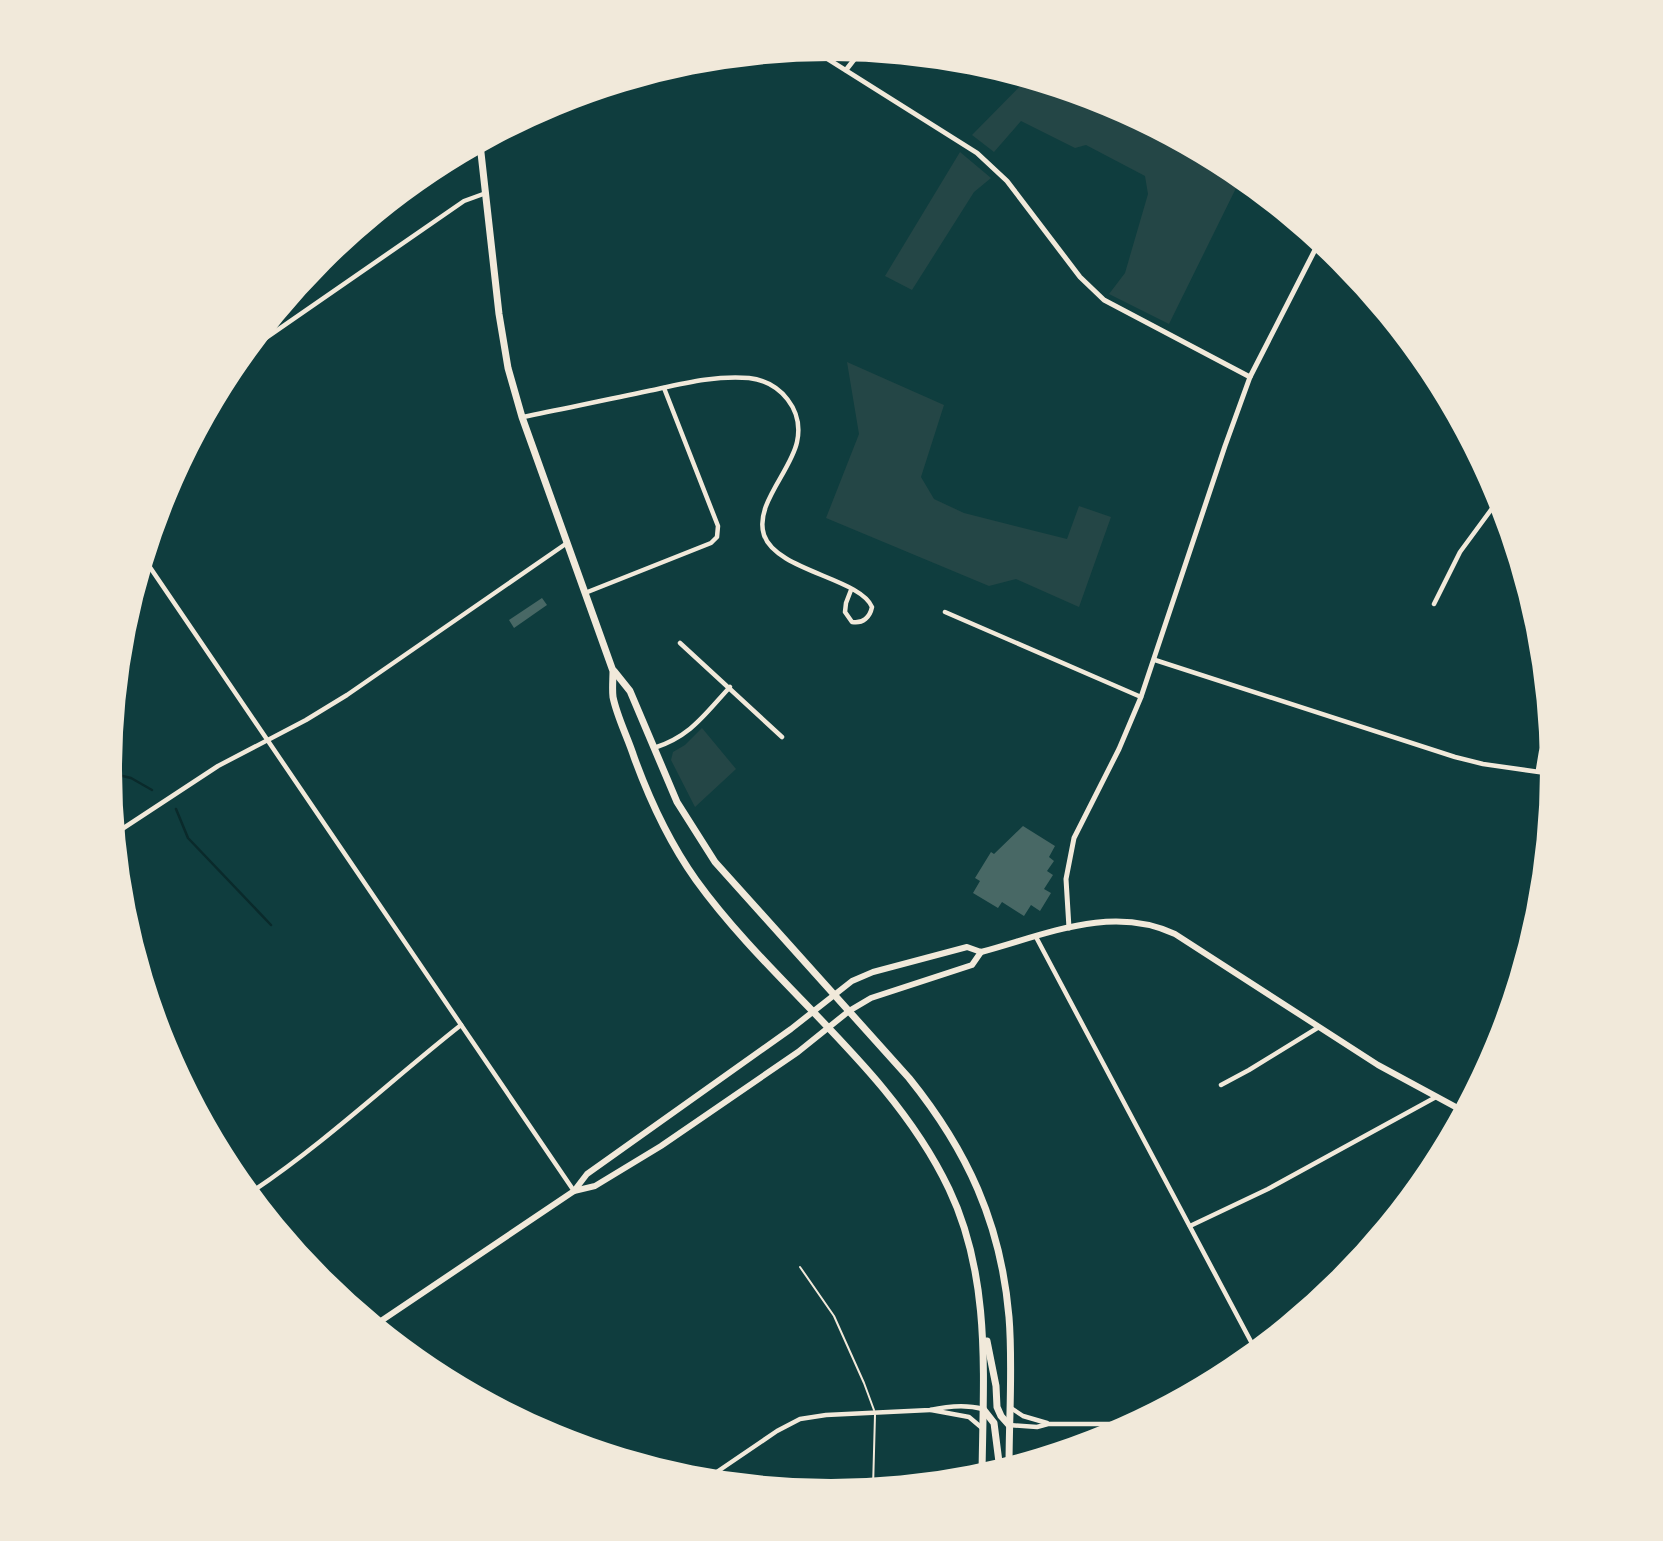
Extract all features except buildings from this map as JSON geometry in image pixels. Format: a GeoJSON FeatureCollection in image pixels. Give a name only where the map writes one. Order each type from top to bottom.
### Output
{"type":"FeatureCollection","features":[{"type":"Feature","properties":{"kind":"main road"},"geometry":{"type":"LineString","coordinates":[[482,153],[499,314],[508,368],[522,417],[613,671],[613,698],[647,791],[673,844],[710,898],[903,1113],[939,1169],[966,1231],[994,1375],[997,1407],[1009,1425]]}},
{"type":"Feature","properties":{"kind":"main road"},"geometry":{"type":"LineString","coordinates":[[613,671],[630,691],[677,802],[715,862],[894,1060],[939,1116],[963,1157],[983,1200],[998,1246],[1006,1293],[1010,1343],[1009,1457]]}},
{"type":"Feature","properties":{"kind":"main road"},"geometry":{"type":"LineString","coordinates":[[383,1319],[574,1191],[587,1174],[852,981],[873,972],[967,947],[981,952],[1069,928],[1115,919],[1164,929],[1186,940],[1378,1065],[1455,1108]]}},
{"type":"Feature","properties":{"kind":"main road"},"geometry":{"type":"LineString","coordinates":[[574,1191],[595,1186],[661,1146],[798,1052],[849,1011],[880,993],[972,965],[981,952]]}},
{"type":"Feature","properties":{"kind":"main road"},"geometry":{"type":"LineString","coordinates":[[982,1320],[982,1463]]}},
{"type":"Feature","properties":{"kind":"main road"},"geometry":{"type":"LineString","coordinates":[[983,1409],[994,1423],[999,1460]]}},
{"type":"Feature","properties":{"kind":"street"},"geometry":{"type":"LineString","coordinates":[[831,61],[977,153],[994,168],[1027,207],[1080,277],[1104,300],[1250,377]]}},
{"type":"Feature","properties":{"kind":"street"},"geometry":{"type":"LineString","coordinates":[[846,70],[852,62]]}},
{"type":"Feature","properties":{"kind":"street"},"geometry":{"type":"LineString","coordinates":[[275,332],[464,201],[487,193]]}},
{"type":"Feature","properties":{"kind":"street"},"geometry":{"type":"LineString","coordinates":[[1069,928],[1066,879],[1073,840],[1119,749],[1141,697],[1250,377],[1314,251]]}},
{"type":"Feature","properties":{"kind":"street"},"geometry":{"type":"LineString","coordinates":[[522,417],[709,378],[748,378],[780,391],[789,399],[797,415],[798,437],[787,469],[764,509],[761,523],[764,537],[773,550],[785,558],[851,590],[871,603],[871,614],[864,621],[852,622],[845,612],[851,590]]}},
{"type":"Feature","properties":{"kind":"street"},"geometry":{"type":"LineString","coordinates":[[585,593],[711,543],[717,537],[718,526],[664,388]]}},
{"type":"Feature","properties":{"kind":"street"},"geometry":{"type":"LineString","coordinates":[[1434,604],[1460,552],[1491,510]]}},
{"type":"Feature","properties":{"kind":"street"},"geometry":{"type":"LineString","coordinates":[[125,827],[218,766],[306,720],[347,695],[567,544]]}},
{"type":"Feature","properties":{"kind":"street"},"geometry":{"type":"LineString","coordinates":[[151,570],[574,1191]]}},
{"type":"Feature","properties":{"kind":"street"},"geometry":{"type":"LineString","coordinates":[[945,612],[1141,697]]}},
{"type":"Feature","properties":{"kind":"street"},"geometry":{"type":"LineString","coordinates":[[680,642],[782,737]]}},
{"type":"Feature","properties":{"kind":"street"},"geometry":{"type":"LineString","coordinates":[[1154,660],[1455,757],[1483,764],[1541,771]]}},
{"type":"Feature","properties":{"kind":"street"},"geometry":{"type":"LineString","coordinates":[[653,748],[675,741],[687,733],[730,687]]}},
{"type":"Feature","properties":{"kind":"street"},"geometry":{"type":"LineString","coordinates":[[1538,770],[1540,756]]}},
{"type":"Feature","properties":{"kind":"street"},"geometry":{"type":"LineString","coordinates":[[1037,937],[1251,1342]]}},
{"type":"Feature","properties":{"kind":"street"},"geometry":{"type":"LineString","coordinates":[[258,1187],[323,1140],[407,1067],[461,1025]]}},
{"type":"Feature","properties":{"kind":"street"},"geometry":{"type":"LineString","coordinates":[[1221,1085],[1319,1027]]}},
{"type":"Feature","properties":{"kind":"street"},"geometry":{"type":"LineString","coordinates":[[1190,1226],[1268,1188],[1436,1097]]}},
{"type":"Feature","properties":{"kind":"street"},"geometry":{"type":"LineString","coordinates":[[718,1470],[800,1419],[972,1405],[983,1409]]}},
{"type":"Feature","properties":{"kind":"street"},"geometry":{"type":"LineString","coordinates":[[1010,1407],[1023,1416],[1048,1423],[1108,1424]]}},
{"type":"Feature","properties":{"kind":"street"},"geometry":{"type":"LineString","coordinates":[[930,1410],[969,1417],[982,1428]]}},
{"type":"Feature","properties":{"kind":"street"},"geometry":{"type":"LineString","coordinates":[[1009,1425],[1037,1427],[1048,1423]]}},
{"type":"Feature","properties":{"kind":"lane"},"geometry":{"type":"LineString","coordinates":[[800,1267],[834,1316],[875,1413],[873,1478]]}},
{"type":"Feature","properties":{"kind":"shaded area"},"geometry":{"type":"Polygon","coordinates":[[[1020,86],[1103,115],[1145,134],[1186,156],[1236,188],[1169,324],[1109,294],[1125,273],[1148,194],[1145,176],[1086,145],[1075,148],[1021,121],[994,152],[972,135],[1020,86]]]}},
{"type":"Feature","properties":{"kind":"shaded area"},"geometry":{"type":"Polygon","coordinates":[[[960,152],[991,178],[974,192],[912,290],[885,276],[960,152]]]}},
{"type":"Feature","properties":{"kind":"shaded area"},"geometry":{"type":"Polygon","coordinates":[[[847,362],[944,405],[921,477],[934,499],[964,513],[1067,539],[1079,506],[1111,517],[1079,607],[1016,579],[989,586],[826,518],[859,434],[847,362]]]}},
{"type":"Feature","properties":{"kind":"shaded area"},"geometry":{"type":"Polygon","coordinates":[[[702,728],[736,769],[695,807],[671,760],[673,752],[685,745],[702,728]]]}},
{"type":"Feature","properties":{"kind":"waterway"},"geometry":{"type":"LineString","coordinates":[[122,776],[152,790]]}},
{"type":"Feature","properties":{"kind":"waterway"},"geometry":{"type":"LineString","coordinates":[[176,809],[188,838],[271,925]]}}]}
